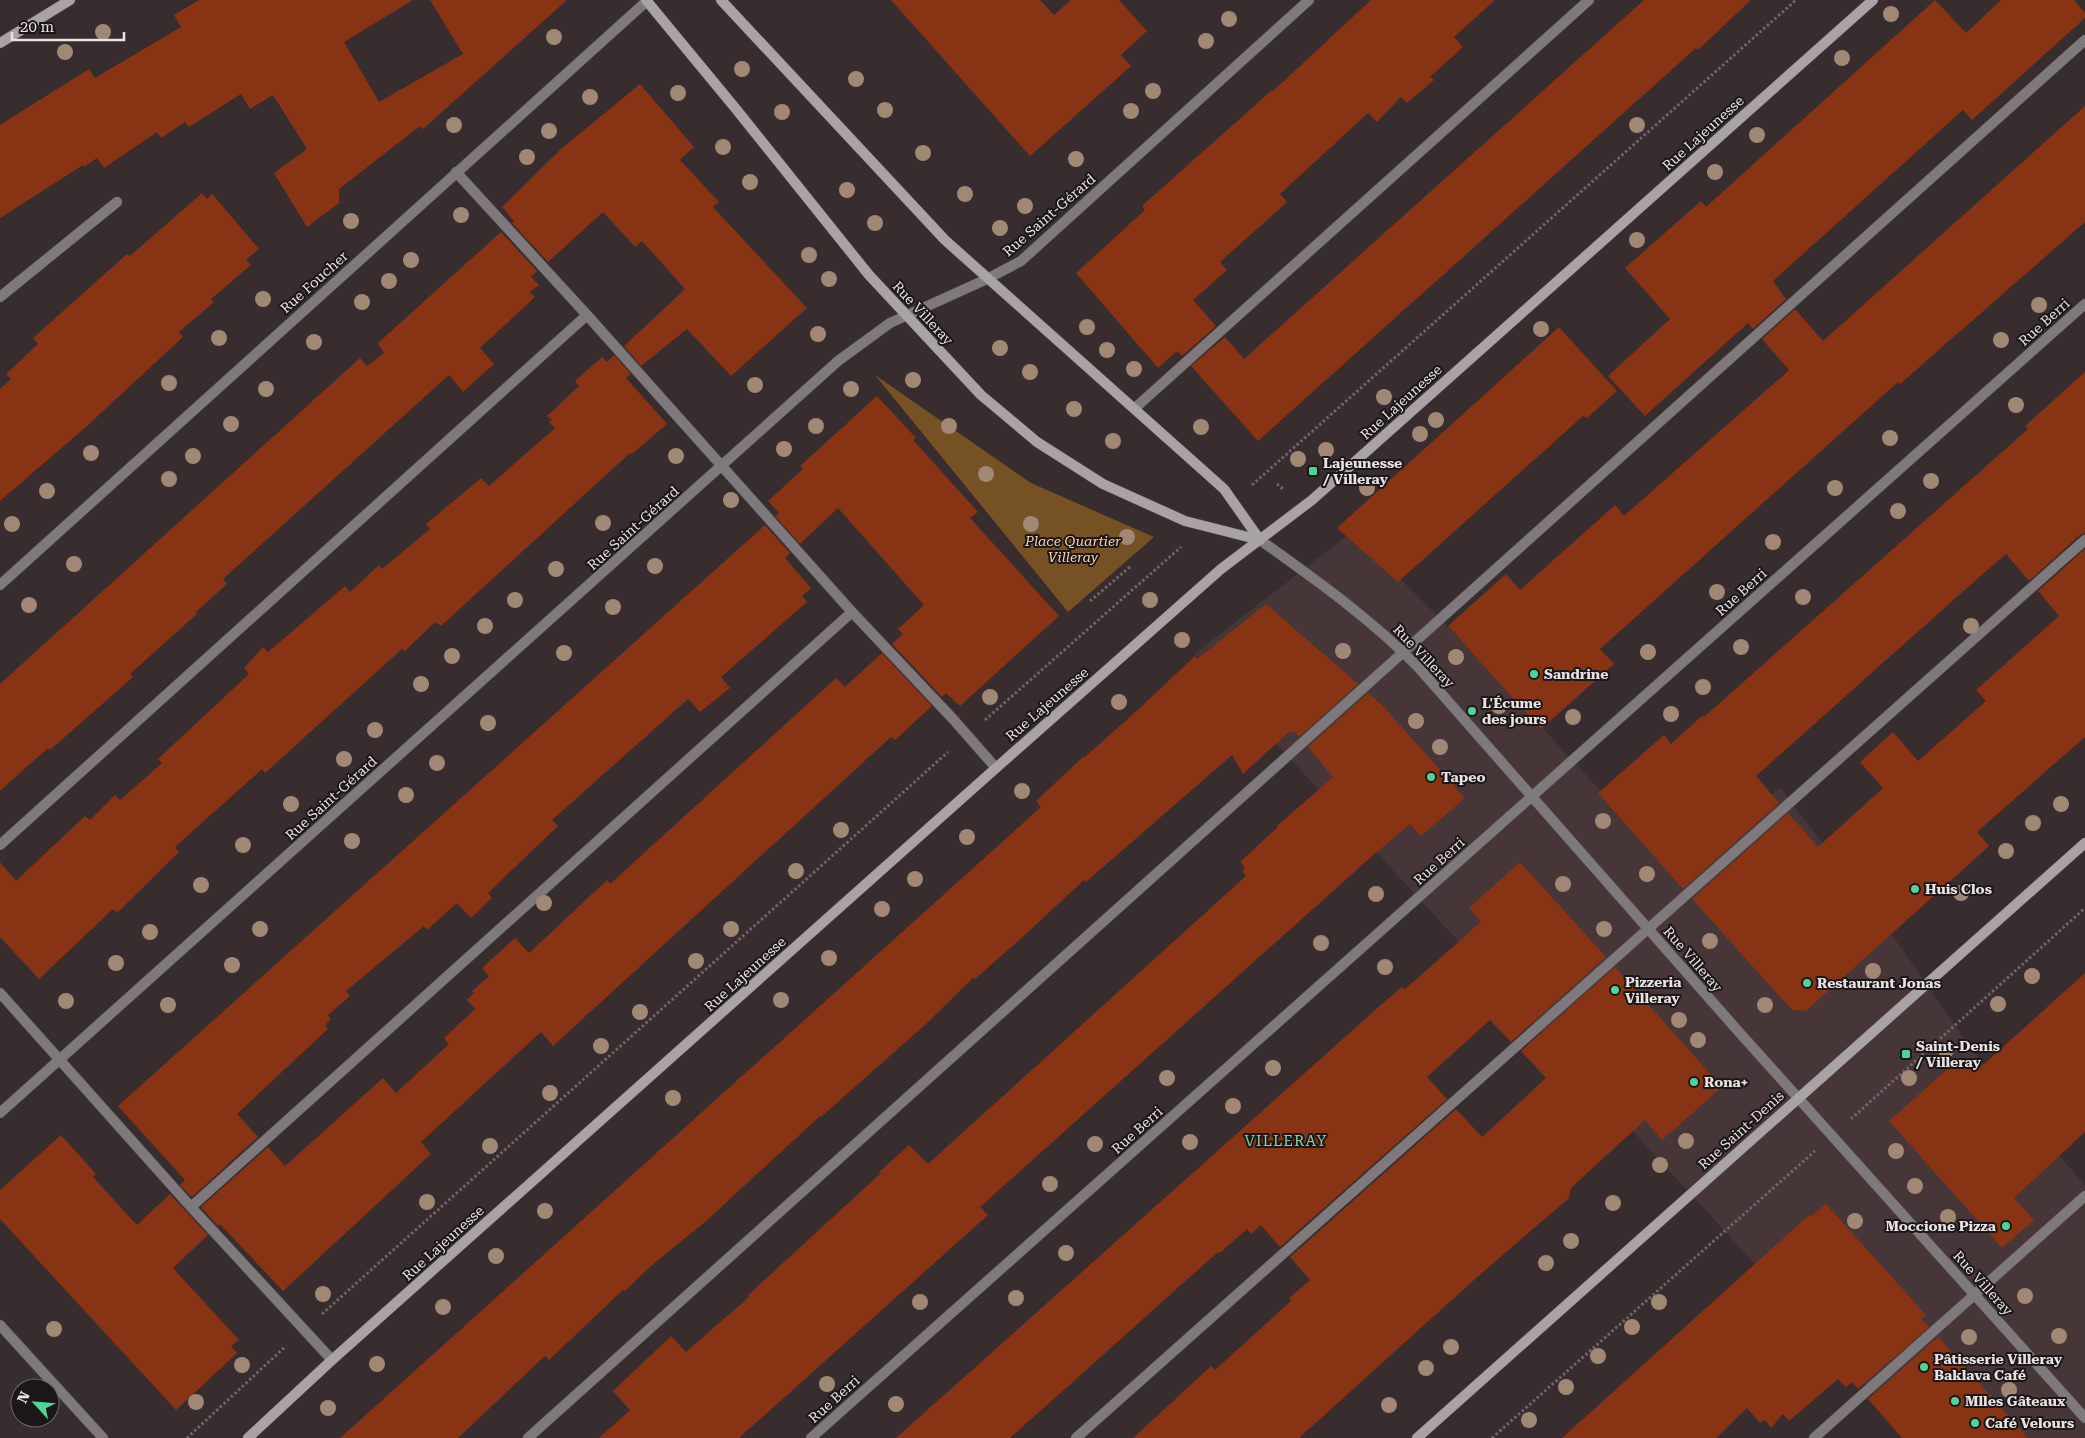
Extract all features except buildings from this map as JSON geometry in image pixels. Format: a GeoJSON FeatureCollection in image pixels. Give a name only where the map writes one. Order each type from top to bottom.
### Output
{"type":"FeatureCollection","features":[{"type":"Feature","properties":{"kind":"main road"},"geometry":{"type":"LineString","coordinates":[[0,42],[70,0]]}},
{"type":"Feature","properties":{"kind":"main road","name":"Rue Villeray"},"geometry":{"type":"LineString","coordinates":[[647,0],[869,275],[981,395],[1037,442],[1103,484],[1185,521],[1260,540]]}},
{"type":"Feature","properties":{"kind":"main road","name":"Rue Villeray"},"geometry":{"type":"LineString","coordinates":[[720,0],[945,240],[1224,489],[1260,540]]}},
{"type":"Feature","properties":{"kind":"main road","name":"Rue Lajeunesse"},"geometry":{"type":"LineString","coordinates":[[248,1438],[332,1360],[996,768],[1221,570],[1307,504],[1873,0]]}},
{"type":"Feature","properties":{"kind":"main road","name":"Rue Saint-Denis"},"geometry":{"type":"LineString","coordinates":[[1417,1438],[2085,844]]}},
{"type":"Feature","properties":{"kind":"street","name":"Rue Foucher"},"geometry":{"type":"LineString","coordinates":[[0,585],[647,0]]}},
{"type":"Feature","properties":{"kind":"street","name":"Rue Saint-Gérard"},"geometry":{"type":"LineString","coordinates":[[0,1113],[838,361],[871,335],[890,323],[987,279],[1021,261],[1309,0]]}},
{"type":"Feature","properties":{"kind":"street"},"geometry":{"type":"LineString","coordinates":[[1135,408],[1589,0]]}},
{"type":"Feature","properties":{"kind":"street"},"geometry":{"type":"LineString","coordinates":[[528,1438],[1402,651],[2085,40]]}},
{"type":"Feature","properties":{"kind":"street"},"geometry":{"type":"LineString","coordinates":[[456,172],[587,315],[852,612],[953,719],[996,768]]}},
{"type":"Feature","properties":{"kind":"street"},"geometry":{"type":"LineString","coordinates":[[0,297],[116,202]]}},
{"type":"Feature","properties":{"kind":"street","name":"Rue Berri"},"geometry":{"type":"LineString","coordinates":[[811,1438],[2085,304]]}},
{"type":"Feature","properties":{"kind":"street"},"geometry":{"type":"LineString","coordinates":[[0,845],[587,315]]}},
{"type":"Feature","properties":{"kind":"street","name":"Rue Villeray"},"geometry":{"type":"LineString","coordinates":[[1260,540],[1350,606],[1402,651],[1533,796],[1798,1098],[2085,1418]]}},
{"type":"Feature","properties":{"kind":"street"},"geometry":{"type":"LineString","coordinates":[[1076,1438],[2085,540]]}},
{"type":"Feature","properties":{"kind":"street"},"geometry":{"type":"LineString","coordinates":[[191,1207],[852,612]]}},
{"type":"Feature","properties":{"kind":"street"},"geometry":{"type":"LineString","coordinates":[[0,994],[191,1207],[332,1360]]}},
{"type":"Feature","properties":{"kind":"street"},"geometry":{"type":"LineString","coordinates":[[1814,1438],[2085,1196]]}},
{"type":"Feature","properties":{"kind":"street"},"geometry":{"type":"LineString","coordinates":[[0,1324],[103,1438]]}},
{"type":"Feature","properties":{"kind":"path"},"geometry":{"type":"LineString","coordinates":[[1271,469],[1796,0]]}},
{"type":"Feature","properties":{"kind":"path","name":"Rue Lajeunesse"},"geometry":{"type":"LineString","coordinates":[[980,724],[1177,550]]}},
{"type":"Feature","properties":{"kind":"path"},"geometry":{"type":"LineString","coordinates":[[1090,601],[1132,566]]}},
{"type":"Feature","properties":{"kind":"path","name":"Rue Lajeunesse"},"geometry":{"type":"LineString","coordinates":[[322,1314],[949,751]]}},
{"type":"Feature","properties":{"kind":"path"},"geometry":{"type":"LineString","coordinates":[[1854,1115],[2085,908]]}},
{"type":"Feature","properties":{"kind":"path"},"geometry":{"type":"LineString","coordinates":[[1492,1438],[1803,1161]]}},
{"type":"Feature","properties":{"kind":"path"},"geometry":{"type":"LineString","coordinates":[[187,1438],[292,1341]]}},
{"type":"Feature","properties":{"kind":"shaded area"},"geometry":{"type":"Polygon","coordinates":[[[1353,531],[1453,632],[1601,791],[1679,879],[1780,787],[1893,936],[1972,1050],[2085,1186],[2085,1438],[1915,1438],[1194,654],[1353,531]]]}},
{"type":"Feature","properties":{"kind":"green space","name":"Place Quartier Villeray"},"geometry":{"type":"Polygon","coordinates":[[[875,375],[1031,483],[1154,537],[1068,612],[875,375]]]}},
{"type":"Feature","properties":{"kind":"place","name":"Lajeunesse / Villeray"},"geometry":{"type":"Point","coordinates":[1313,471]}},
{"type":"Feature","properties":{"kind":"place","name":"Sandrine"},"geometry":{"type":"Point","coordinates":[1534,674]}},
{"type":"Feature","properties":{"kind":"place","name":"L'Écume des jours"},"geometry":{"type":"Point","coordinates":[1472,711]}},
{"type":"Feature","properties":{"kind":"place","name":"Tapeo"},"geometry":{"type":"Point","coordinates":[1431,777]}},
{"type":"Feature","properties":{"kind":"place","name":"Huis Clos"},"geometry":{"type":"Point","coordinates":[1915,889]}},
{"type":"Feature","properties":{"kind":"place","name":"Restaurant Jonas"},"geometry":{"type":"Point","coordinates":[1807,983]}},
{"type":"Feature","properties":{"kind":"place","name":"Pizzeria Villeray"},"geometry":{"type":"Point","coordinates":[1615,990]}},
{"type":"Feature","properties":{"kind":"place","name":"Saint-Denis / Villeray"},"geometry":{"type":"Point","coordinates":[1906,1054]}},
{"type":"Feature","properties":{"kind":"place","name":"Rona+"},"geometry":{"type":"Point","coordinates":[1694,1082]}},
{"type":"Feature","properties":{"kind":"place","name":"Moccione Pizza"},"geometry":{"type":"Point","coordinates":[2006,1226]}},
{"type":"Feature","properties":{"kind":"place","name":"Pâtisserie Villeray Baklava Café"},"geometry":{"type":"Point","coordinates":[1924,1367]}},
{"type":"Feature","properties":{"kind":"place","name":"Mlles Gâteaux"},"geometry":{"type":"Point","coordinates":[1955,1401]}},
{"type":"Feature","properties":{"kind":"place","name":"Café Velours"},"geometry":{"type":"Point","coordinates":[1975,1423]}},
{"type":"Feature","properties":{"kind":"district","name":"VILLERAY"},"geometry":{"type":"Point","coordinates":[1286,1141]}}]}
